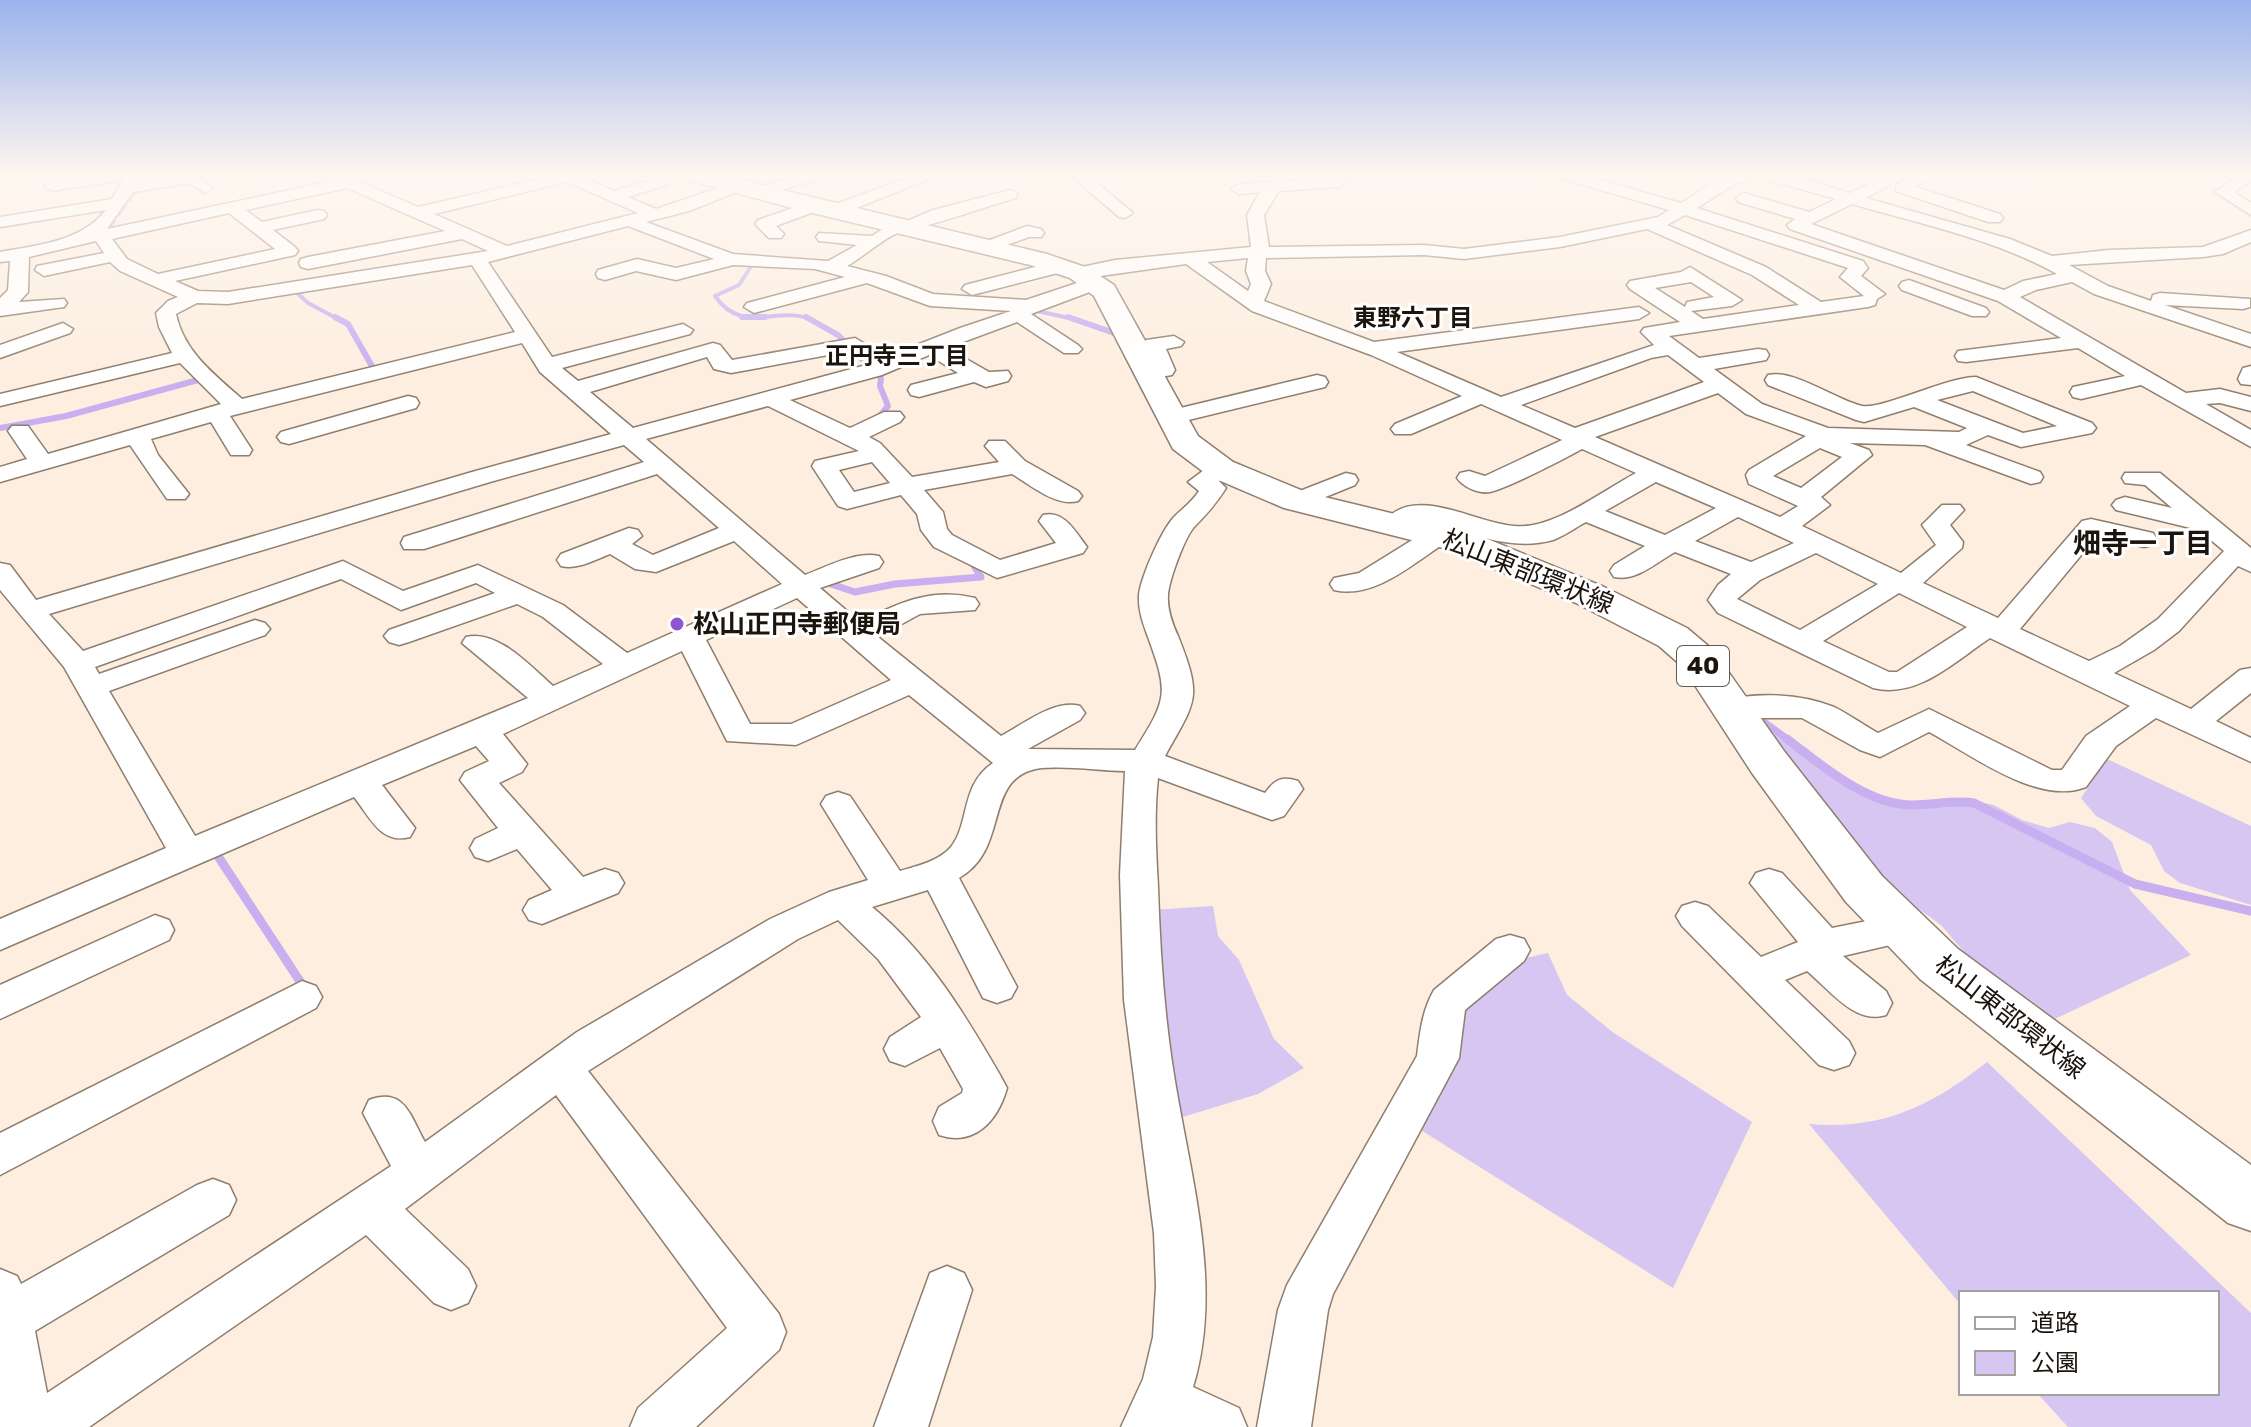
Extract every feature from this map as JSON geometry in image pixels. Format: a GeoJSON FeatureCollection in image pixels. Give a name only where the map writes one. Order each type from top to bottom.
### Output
{"type":"FeatureCollection","features":[{"type":"Feature","properties":{"kind":"main road"},"geometry":{"type":"LineString","coordinates":[[956,240],[1102,273]]}},
{"type":"Feature","properties":{"kind":"main road","name":"松山東部環状線"},"geometry":{"type":"LineString","coordinates":[[1102,273],[1105,291],[1161,357],[1172,417],[1185,442],[1221,469],[1296,501],[1439,535],[1497,555],[1647,622],[1673,637],[1698,659],[1768,762],[1864,889],[1902,929],[1939,964],[2251,1202]]}},
{"type":"Feature","properties":{"kind":"street"},"geometry":{"type":"LineString","coordinates":[[0,257],[78,240]]}},
{"type":"Feature","properties":{"kind":"street"},"geometry":{"type":"LineString","coordinates":[[98,240],[127,267],[195,297]]}},
{"type":"Feature","properties":{"kind":"street"},"geometry":{"type":"LineString","coordinates":[[275,240],[334,281]]}},
{"type":"Feature","properties":{"kind":"street"},"geometry":{"type":"LineString","coordinates":[[297,255],[361,240]]}},
{"type":"Feature","properties":{"kind":"street"},"geometry":{"type":"LineString","coordinates":[[155,280],[297,255],[415,240]]}},
{"type":"Feature","properties":{"kind":"street"},"geometry":{"type":"LineString","coordinates":[[479,240],[504,251]]}},
{"type":"Feature","properties":{"kind":"street"},"geometry":{"type":"LineString","coordinates":[[240,450],[227,410],[184,356],[167,324],[166,313],[175,305],[195,297],[254,295],[477,259],[555,240]]}},
{"type":"Feature","properties":{"kind":"street"},"geometry":{"type":"LineString","coordinates":[[677,240],[734,260],[866,246],[878,240]]}},
{"type":"Feature","properties":{"kind":"street"},"geometry":{"type":"LineString","coordinates":[[681,241],[688,240]]}},
{"type":"Feature","properties":{"kind":"street"},"geometry":{"type":"LineString","coordinates":[[605,274],[637,265],[656,274],[683,280],[734,260],[772,242],[771,240]]}},
{"type":"Feature","properties":{"kind":"street"},"geometry":{"type":"LineString","coordinates":[[988,247],[1006,240]]}},
{"type":"Feature","properties":{"kind":"street"},"geometry":{"type":"LineString","coordinates":[[1253,303],[1261,284],[1256,277],[1261,249],[1257,240]]}},
{"type":"Feature","properties":{"kind":"street"},"geometry":{"type":"LineString","coordinates":[[1306,240],[1311,253]]}},
{"type":"Feature","properties":{"kind":"street"},"geometry":{"type":"LineString","coordinates":[[972,289],[1102,273],[1189,258],[1311,253],[1354,240]]}},
{"type":"Feature","properties":{"kind":"street"},"geometry":{"type":"LineString","coordinates":[[1349,241],[1464,254],[1572,240]]}},
{"type":"Feature","properties":{"kind":"street"},"geometry":{"type":"LineString","coordinates":[[1685,240],[1783,281],[1817,302],[1833,323]]}},
{"type":"Feature","properties":{"kind":"street"},"geometry":{"type":"LineString","coordinates":[[1777,240],[1856,265],[1859,268],[1849,277],[1865,300],[1817,302],[1651,332],[1754,409],[1860,455],[1803,499]]}},
{"type":"Feature","properties":{"kind":"street"},"geometry":{"type":"LineString","coordinates":[[1842,240],[2012,302],[2251,440]]}},
{"type":"Feature","properties":{"kind":"street"},"geometry":{"type":"LineString","coordinates":[[1820,253],[1884,240]]}},
{"type":"Feature","properties":{"kind":"street"},"geometry":{"type":"LineString","coordinates":[[1941,274],[1977,260],[2011,240]]}},
{"type":"Feature","properties":{"kind":"street"},"geometry":{"type":"LineString","coordinates":[[2024,240],[2041,257],[2074,276],[2129,299],[2251,341]]}},
{"type":"Feature","properties":{"kind":"street"},"geometry":{"type":"LineString","coordinates":[[2041,257],[2203,252],[2242,240]]}},
{"type":"Feature","properties":{"kind":"street"},"geometry":{"type":"LineString","coordinates":[[549,241],[575,254]]}},
{"type":"Feature","properties":{"kind":"street"},"geometry":{"type":"LineString","coordinates":[[2231,245],[2251,250]]}},
{"type":"Feature","properties":{"kind":"street"},"geometry":{"type":"LineString","coordinates":[[826,251],[866,277],[930,300],[1023,311],[1071,349]]}},
{"type":"Feature","properties":{"kind":"street"},"geometry":{"type":"LineString","coordinates":[[0,310],[18,292],[20,253]]}},
{"type":"Feature","properties":{"kind":"street"},"geometry":{"type":"LineString","coordinates":[[44,270],[115,256]]}},
{"type":"Feature","properties":{"kind":"street"},"geometry":{"type":"LineString","coordinates":[[1189,258],[1253,303],[1372,349],[1442,369],[1492,400],[1782,527],[1810,546],[1895,587],[2088,673],[2251,751]]}},
{"type":"Feature","properties":{"kind":"street"},"geometry":{"type":"LineString","coordinates":[[477,259],[546,365],[912,682],[1007,757],[1145,761],[1272,808],[1286,789]]}},
{"type":"Feature","properties":{"kind":"street"},"geometry":{"type":"LineString","coordinates":[[488,276],[515,270]]}},
{"type":"Feature","properties":{"kind":"street"},"geometry":{"type":"LineString","coordinates":[[30,611],[481,477],[884,366],[1023,311],[1102,273]]}},
{"type":"Feature","properties":{"kind":"street"},"geometry":{"type":"LineString","coordinates":[[887,282],[923,274]]}},
{"type":"Feature","properties":{"kind":"street"},"geometry":{"type":"LineString","coordinates":[[1676,310],[1732,300],[1693,274],[1637,285],[1699,325]]}},
{"type":"Feature","properties":{"kind":"street"},"geometry":{"type":"LineString","coordinates":[[1933,316],[1979,312],[2012,302],[2030,285],[2074,276]]}},
{"type":"Feature","properties":{"kind":"street"},"geometry":{"type":"LineString","coordinates":[[760,303],[866,277]]}},
{"type":"Feature","properties":{"kind":"street"},"geometry":{"type":"LineString","coordinates":[[1908,279],[1900,282],[1979,312]]}},
{"type":"Feature","properties":{"kind":"street"},"geometry":{"type":"LineString","coordinates":[[2099,312],[2129,299],[2243,303]]}},
{"type":"Feature","properties":{"kind":"street"},"geometry":{"type":"LineString","coordinates":[[1559,302],[1587,319]]}},
{"type":"Feature","properties":{"kind":"street"},"geometry":{"type":"LineString","coordinates":[[0,310],[57,303]]}},
{"type":"Feature","properties":{"kind":"street"},"geometry":{"type":"LineString","coordinates":[[1372,349],[1639,313]]}},
{"type":"Feature","properties":{"kind":"street"},"geometry":{"type":"LineString","coordinates":[[840,327],[851,332],[856,349],[884,366]]}},
{"type":"Feature","properties":{"kind":"street"},"geometry":{"type":"LineString","coordinates":[[0,352],[63,329]]}},
{"type":"Feature","properties":{"kind":"street"},"geometry":{"type":"LineString","coordinates":[[546,365],[631,339],[683,330]]}},
{"type":"Feature","properties":{"kind":"street"},"geometry":{"type":"LineString","coordinates":[[967,332],[992,350]]}},
{"type":"Feature","properties":{"kind":"street"},"geometry":{"type":"LineString","coordinates":[[0,475],[227,410],[528,335]]}},
{"type":"Feature","properties":{"kind":"street"},"geometry":{"type":"LineString","coordinates":[[1478,357],[1543,338]]}},
{"type":"Feature","properties":{"kind":"street"},"geometry":{"type":"LineString","coordinates":[[575,389],[713,349],[722,364],[731,367],[855,344]]}},
{"type":"Feature","properties":{"kind":"street"},"geometry":{"type":"LineString","coordinates":[[1966,356],[2105,344],[2134,347]]}},
{"type":"Feature","properties":{"kind":"street"},"geometry":{"type":"LineString","coordinates":[[919,390],[989,375],[930,347]]}},
{"type":"Feature","properties":{"kind":"street"},"geometry":{"type":"LineString","coordinates":[[1403,429],[1647,352],[1673,348]]}},
{"type":"Feature","properties":{"kind":"street"},"geometry":{"type":"LineString","coordinates":[[1696,365],[1758,355]]}},
{"type":"Feature","properties":{"kind":"street"},"geometry":{"type":"LineString","coordinates":[[5,400],[184,356]]}},
{"type":"Feature","properties":{"kind":"street"},"geometry":{"type":"LineString","coordinates":[[2081,392],[2143,378]]}},
{"type":"Feature","properties":{"kind":"street"},"geometry":{"type":"LineString","coordinates":[[1776,380],[1864,415],[1913,399],[1976,384],[2092,426],[2021,440],[1913,399]]}},
{"type":"Feature","properties":{"kind":"street"},"geometry":{"type":"LineString","coordinates":[[1172,417],[1299,381]]}},
{"type":"Feature","properties":{"kind":"street"},"geometry":{"type":"LineString","coordinates":[[1575,436],[1721,384]]}},
{"type":"Feature","properties":{"kind":"street"},"geometry":{"type":"LineString","coordinates":[[313,389],[340,422]]}},
{"type":"Feature","properties":{"kind":"street"},"geometry":{"type":"LineString","coordinates":[[2182,400],[2220,396],[2251,404]]}},
{"type":"Feature","properties":{"kind":"street"},"geometry":{"type":"LineString","coordinates":[[769,398],[850,437],[877,454],[930,512],[934,530],[943,541],[997,570],[1073,547],[1052,521]]}},
{"type":"Feature","properties":{"kind":"street"},"geometry":{"type":"LineString","coordinates":[[289,437],[408,403]]}},
{"type":"Feature","properties":{"kind":"street"},"geometry":{"type":"LineString","coordinates":[[850,437],[892,417]]}},
{"type":"Feature","properties":{"kind":"street"},"geometry":{"type":"LineString","coordinates":[[1782,527],[1817,505],[1766,485],[1758,479],[1758,475],[1821,437],[1963,439],[1986,427]]}},
{"type":"Feature","properties":{"kind":"street"},"geometry":{"type":"LineString","coordinates":[[20,431],[42,463]]}},
{"type":"Feature","properties":{"kind":"street"},"geometry":{"type":"LineString","coordinates":[[138,436],[147,456],[181,487]]}},
{"type":"Feature","properties":{"kind":"street"},"geometry":{"type":"LineString","coordinates":[[1469,478],[1486,485],[1522,465],[1540,462],[1573,444],[1575,436]]}},
{"type":"Feature","properties":{"kind":"street"},"geometry":{"type":"LineString","coordinates":[[1925,439],[2031,477]]}},
{"type":"Feature","properties":{"kind":"street"},"geometry":{"type":"LineString","coordinates":[[997,446],[1016,466],[1069,496]]}},
{"type":"Feature","properties":{"kind":"street"},"geometry":{"type":"LineString","coordinates":[[877,454],[824,466],[847,501],[906,486],[1016,466]]}},
{"type":"Feature","properties":{"kind":"street"},"geometry":{"type":"LineString","coordinates":[[414,543],[661,465]]}},
{"type":"Feature","properties":{"kind":"street"},"geometry":{"type":"LineString","coordinates":[[1220,1427],[1154,1414],[1174,1364],[1183,1310],[1174,1219],[1147,1030],[1140,868],[1141,778],[1145,761],[1171,723],[1178,699],[1172,661],[1153,611],[1151,593],[1183,523],[1198,511],[1213,488],[1201,482],[1221,469]]}},
{"type":"Feature","properties":{"kind":"street"},"geometry":{"type":"LineString","coordinates":[[1550,550],[1592,515],[1657,471]]}},
{"type":"Feature","properties":{"kind":"street"},"geometry":{"type":"LineString","coordinates":[[977,473],[997,492]]}},
{"type":"Feature","properties":{"kind":"street"},"geometry":{"type":"LineString","coordinates":[[2134,478],[2151,478],[2245,559]]}},
{"type":"Feature","properties":{"kind":"street"},"geometry":{"type":"LineString","coordinates":[[1296,501],[1346,480]]}},
{"type":"Feature","properties":{"kind":"street"},"geometry":{"type":"LineString","coordinates":[[2125,505],[2208,524]]}},
{"type":"Feature","properties":{"kind":"street"},"geometry":{"type":"LineString","coordinates":[[1624,571],[1737,507]]}},
{"type":"Feature","properties":{"kind":"street"},"geometry":{"type":"LineString","coordinates":[[1800,642],[1895,587],[1948,548],[1950,542],[1947,536],[1935,525],[1951,510]]}},
{"type":"Feature","properties":{"kind":"street"},"geometry":{"type":"LineString","coordinates":[[1396,524],[1407,513],[1416,512],[1502,533],[1533,536],[1592,515],[1753,573]]}},
{"type":"Feature","properties":{"kind":"street"},"geometry":{"type":"LineString","coordinates":[[1810,546],[1753,573],[1725,593],[1722,600],[1728,607],[1872,676],[1898,681],[1989,630],[2091,527],[2144,539]]}},
{"type":"Feature","properties":{"kind":"street"},"geometry":{"type":"LineString","coordinates":[[571,560],[620,539],[645,563],[656,564],[738,530]]}},
{"type":"Feature","properties":{"kind":"street"},"geometry":{"type":"LineString","coordinates":[[1344,584],[1367,580],[1439,535]]}},
{"type":"Feature","properties":{"kind":"street"},"geometry":{"type":"LineString","coordinates":[[2088,673],[2131,654],[2164,629],[2193,603],[2226,559],[2245,559]]}},
{"type":"Feature","properties":{"kind":"street"},"geometry":{"type":"LineString","coordinates":[[0,935],[187,853],[482,731],[802,585],[869,562]]}},
{"type":"Feature","properties":{"kind":"street"},"geometry":{"type":"LineString","coordinates":[[84,675],[343,569],[401,601],[478,573],[553,611],[624,666]]}},
{"type":"Feature","properties":{"kind":"street"},"geometry":{"type":"LineString","coordinates":[[0,571],[84,675],[187,853]]}},
{"type":"Feature","properties":{"kind":"street"},"geometry":{"type":"LineString","coordinates":[[419,635],[519,594]]}},
{"type":"Feature","properties":{"kind":"street"},"geometry":{"type":"LineString","coordinates":[[858,635],[914,606],[965,604]]}},
{"type":"Feature","properties":{"kind":"street"},"geometry":{"type":"LineString","coordinates":[[84,675],[255,629]]}},
{"type":"Feature","properties":{"kind":"street"},"geometry":{"type":"LineString","coordinates":[[689,636],[739,734],[796,735],[912,682]]}},
{"type":"Feature","properties":{"kind":"street"},"geometry":{"type":"LineString","coordinates":[[477,643],[500,657],[550,700]]}},
{"type":"Feature","properties":{"kind":"street"},"geometry":{"type":"LineString","coordinates":[[2194,723],[2251,677]]}},
{"type":"Feature","properties":{"kind":"street"},"geometry":{"type":"LineString","coordinates":[[1731,708],[1774,707],[1819,713],[1880,746],[1929,719],[2043,779],[2059,783],[2079,776],[2097,744],[2155,704]]}},
{"type":"Feature","properties":{"kind":"street"},"geometry":{"type":"LineString","coordinates":[[43,1427],[419,1173],[592,1044],[748,949],[842,902],[938,873],[956,863],[969,851],[987,791],[1007,757],[1069,713]]}},
{"type":"Feature","properties":{"kind":"street"},"geometry":{"type":"LineString","coordinates":[[482,731],[510,764],[477,780],[522,831],[591,889],[542,910]]}},
{"type":"Feature","properties":{"kind":"street"},"geometry":{"type":"LineString","coordinates":[[360,781],[397,828]]}},
{"type":"Feature","properties":{"kind":"street"},"geometry":{"type":"LineString","coordinates":[[838,804],[891,887]]}},
{"type":"Feature","properties":{"kind":"street"},"geometry":{"type":"LineString","coordinates":[[488,848],[522,831]]}},
{"type":"Feature","properties":{"kind":"street"},"geometry":{"type":"LineString","coordinates":[[938,873],[997,987]]}},
{"type":"Feature","properties":{"kind":"street"},"geometry":{"type":"LineString","coordinates":[[1769,883],[1819,949],[1872,1003]]}},
{"type":"Feature","properties":{"kind":"street"},"geometry":{"type":"LineString","coordinates":[[842,902],[890,945],[913,972],[947,1022],[985,1088],[980,1105],[955,1121]]}},
{"type":"Feature","properties":{"kind":"street"},"geometry":{"type":"LineString","coordinates":[[1695,916],[1834,1053]]}},
{"type":"Feature","properties":{"kind":"street"},"geometry":{"type":"LineString","coordinates":[[1755,976],[1846,938],[1902,929]]}},
{"type":"Feature","properties":{"kind":"street"},"geometry":{"type":"LineString","coordinates":[[0,1003],[155,930]]}},
{"type":"Feature","properties":{"kind":"street"},"geometry":{"type":"LineString","coordinates":[[1284,1427],[1303,1310],[1312,1285],[1438,1058],[1442,1017],[1448,1001],[1510,950]]}},
{"type":"Feature","properties":{"kind":"street"},"geometry":{"type":"LineString","coordinates":[[0,1155],[302,997]]}},
{"type":"Feature","properties":{"kind":"street"},"geometry":{"type":"LineString","coordinates":[[905,1049],[947,1022]]}},
{"type":"Feature","properties":{"kind":"street"},"geometry":{"type":"LineString","coordinates":[[561,1068],[761,1332],[657,1427]]}},
{"type":"Feature","properties":{"kind":"street"},"geometry":{"type":"LineString","coordinates":[[385,1113],[419,1173]]}},
{"type":"Feature","properties":{"kind":"street"},"geometry":{"type":"LineString","coordinates":[[26,1427],[3,1306],[213,1200]]}},
{"type":"Feature","properties":{"kind":"street"},"geometry":{"type":"LineString","coordinates":[[370,1207],[451,1286]]}},
{"type":"Feature","properties":{"kind":"street"},"geometry":{"type":"LineString","coordinates":[[901,1427],[947,1290]]}},
{"type":"Feature","properties":{"kind":"green space"},"geometry":{"type":"Polygon","coordinates":[[[1776,734],[1860,790],[1894,806],[1912,808],[1952,801],[1975,801],[1994,805],[2022,820],[2049,828],[2070,822],[2095,828],[2112,842],[2130,890],[2191,955],[2044,1024],[1994,987],[1941,925],[1902,897],[1875,868],[1771,736],[1776,734]]]}},
{"type":"Feature","properties":{"kind":"green space"},"geometry":{"type":"Polygon","coordinates":[[[2107,759],[2251,826],[2251,905],[2180,883],[2164,871],[2151,845],[2096,816],[2081,798],[2107,759]]]}},
{"type":"Feature","properties":{"kind":"green space"},"geometry":{"type":"Polygon","coordinates":[[[1213,906],[1218,936],[1239,960],[1274,1039],[1304,1068],[1258,1094],[1173,1120],[1151,910],[1213,906]]]}},
{"type":"Feature","properties":{"kind":"green space"},"geometry":{"type":"Polygon","coordinates":[[[1548,953],[1567,995],[1614,1033],[1752,1122],[1673,1288],[1419,1129],[1457,1015],[1522,959],[1548,953]]]}},
{"type":"Feature","properties":{"kind":"green space"},"geometry":{"type":"Polygon","coordinates":[[[1987,1062],[2251,1313],[2251,1427],[2068,1427],[2039,1395],[2219,1395],[2219,1291],[1959,1291],[1959,1303],[1809,1124],[1835,1125],[1882,1119],[1925,1103],[1987,1062]]]}},
{"type":"Feature","properties":{"kind":"waterway"},"geometry":{"type":"LineString","coordinates":[[747,317],[725,308],[715,296],[739,285],[755,260]]}},
{"type":"Feature","properties":{"kind":"waterway"},"geometry":{"type":"LineString","coordinates":[[294,290],[308,303],[338,319]]}},
{"type":"Feature","properties":{"kind":"waterway"},"geometry":{"type":"LineString","coordinates":[[1032,310],[1073,319]]}},
{"type":"Feature","properties":{"kind":"waterway"},"geometry":{"type":"LineString","coordinates":[[759,317],[784,315],[809,318]]}},
{"type":"Feature","properties":{"kind":"waterway"},"geometry":{"type":"LineString","coordinates":[[335,317],[348,324],[373,368]]}},
{"type":"Feature","properties":{"kind":"waterway"},"geometry":{"type":"LineString","coordinates":[[742,317],[747,317]]}},
{"type":"Feature","properties":{"kind":"waterway"},"geometry":{"type":"LineString","coordinates":[[747,317],[759,317]]}},
{"type":"Feature","properties":{"kind":"waterway"},"geometry":{"type":"LineString","coordinates":[[759,317],[765,317]]}},
{"type":"Feature","properties":{"kind":"waterway"},"geometry":{"type":"LineString","coordinates":[[1068,317],[1073,319]]}},
{"type":"Feature","properties":{"kind":"waterway"},"geometry":{"type":"LineString","coordinates":[[809,318],[838,335],[881,378],[880,386],[888,406],[879,417]]}},
{"type":"Feature","properties":{"kind":"waterway"},"geometry":{"type":"LineString","coordinates":[[1073,319],[1114,333]]}},
{"type":"Feature","properties":{"kind":"waterway"},"geometry":{"type":"LineString","coordinates":[[0,428],[66,416],[198,380]]}},
{"type":"Feature","properties":{"kind":"waterway"},"geometry":{"type":"LineString","coordinates":[[822,581],[855,592],[895,584],[981,577],[971,561]]}},
{"type":"Feature","properties":{"kind":"waterway"},"geometry":{"type":"LineString","coordinates":[[1760,719],[1790,741]]}},
{"type":"Feature","properties":{"kind":"waterway"},"geometry":{"type":"LineString","coordinates":[[1787,739],[1840,778],[1870,795],[1909,805],[1974,803],[2135,884],[2251,911]]}},
{"type":"Feature","properties":{"kind":"waterway"},"geometry":{"type":"LineString","coordinates":[[214,850],[305,989]]}},
{"type":"Feature","properties":{"kind":"place","name":"松山正円寺郵便局"},"geometry":{"type":"Point","coordinates":[677,624]}},
{"type":"Feature","properties":{"kind":"district","name":"東野六丁目"},"geometry":{"type":"Point","coordinates":[1413,318]}},
{"type":"Feature","properties":{"kind":"district","name":"正円寺三丁目"},"geometry":{"type":"Point","coordinates":[897,356]}},
{"type":"Feature","properties":{"kind":"district","name":"畑寺一丁目"},"geometry":{"type":"Point","coordinates":[2143,543]}}]}
